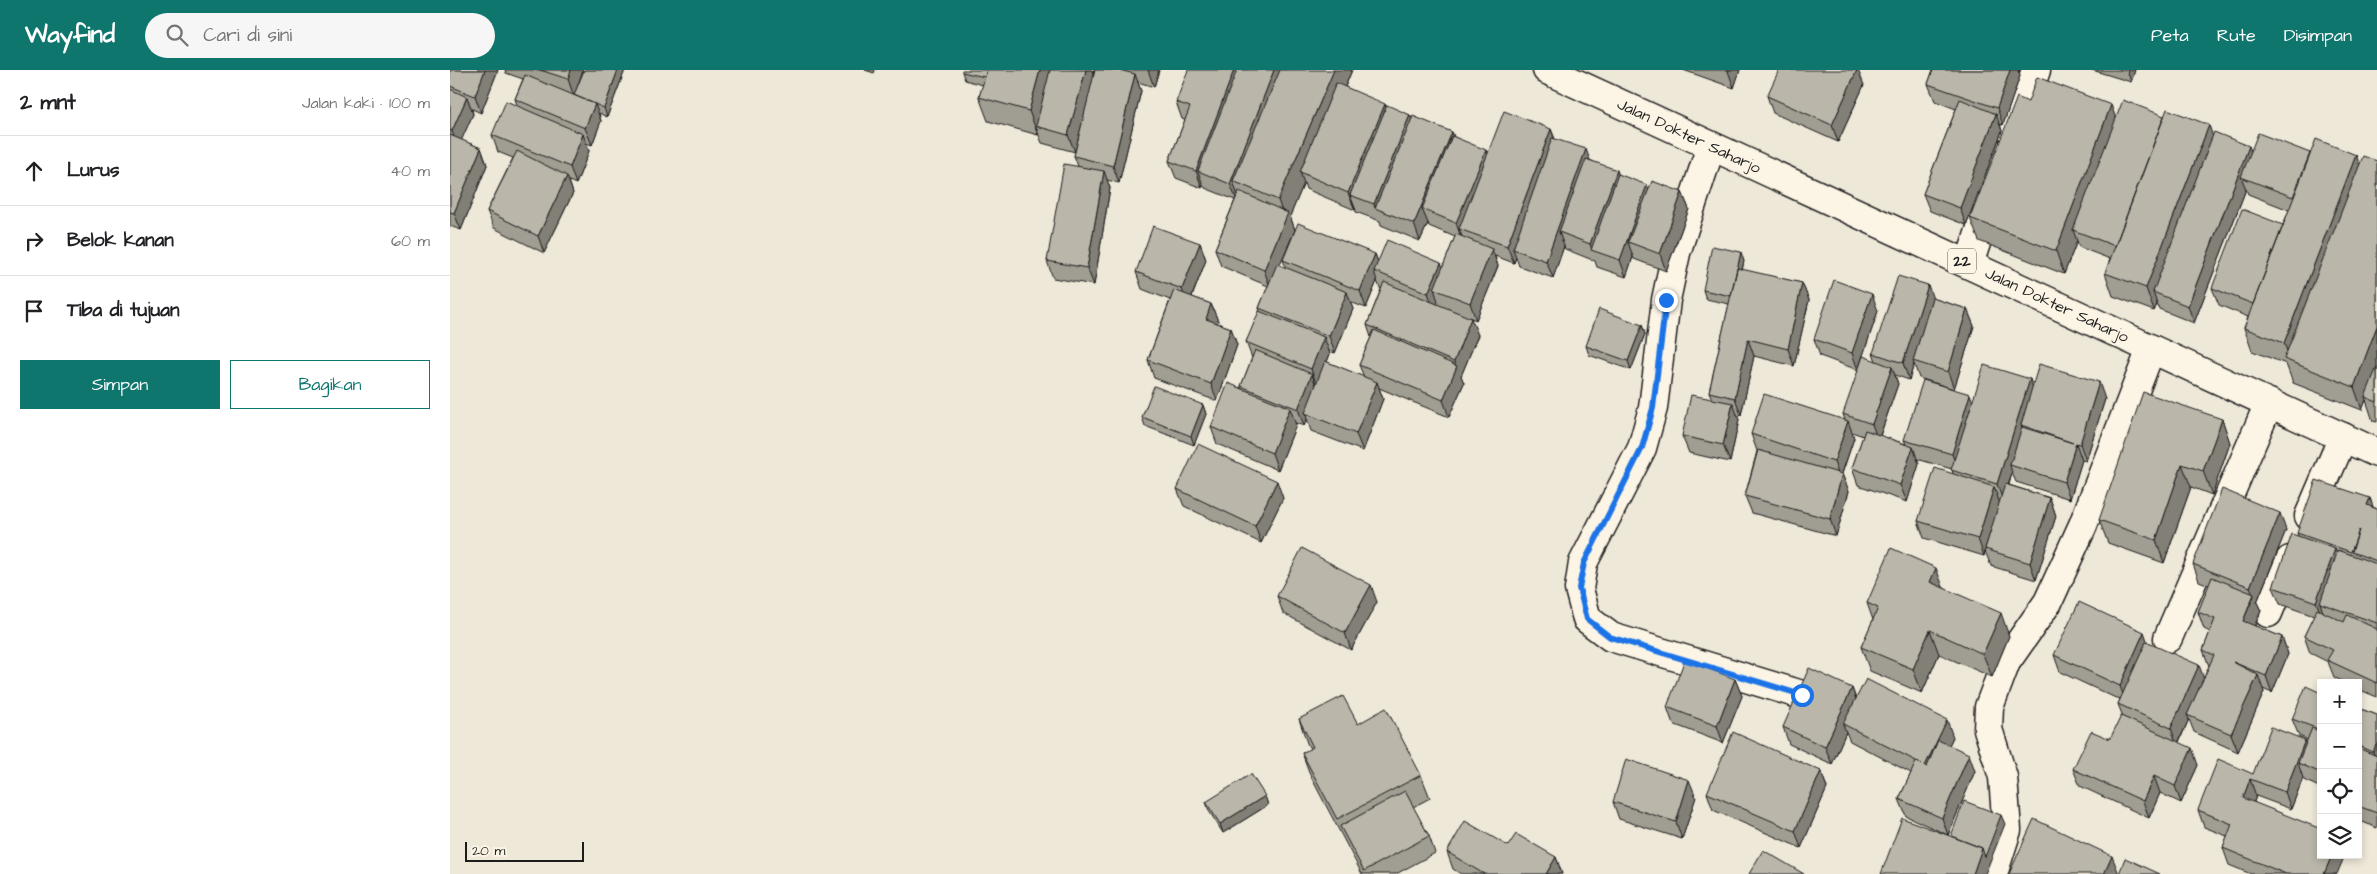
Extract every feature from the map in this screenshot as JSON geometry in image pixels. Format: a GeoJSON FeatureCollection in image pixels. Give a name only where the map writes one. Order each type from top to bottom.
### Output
{"type":"FeatureCollection","features":[{"type":"Feature","properties":{"kind":"main road","name":"Jalan Dokter Saharjo"},"geometry":{"type":"LineString","coordinates":[[1547,70],[2377,453]]}},
{"type":"Feature","properties":{"kind":"main road"},"geometry":{"type":"LineString","coordinates":[[1969,264],[2036,70]]}},
{"type":"Feature","properties":{"kind":"main road"},"geometry":{"type":"LineString","coordinates":[[1711,146],[1676,253],[1666,300],[1653,408],[1642,448],[1584,563],[1579,588],[1587,619],[1610,637],[1802,695]]}},
{"type":"Feature","properties":{"kind":"main road"},"geometry":{"type":"LineString","coordinates":[[1992,874],[2007,830],[2003,777],[1988,729],[1989,707],[2006,662],[2048,602],[2084,525],[2151,349]]}},
{"type":"Feature","properties":{"kind":"main road"},"geometry":{"type":"LineString","coordinates":[[2168,638],[2268,403]]}},
{"type":"Feature","properties":{"kind":"main road"},"geometry":{"type":"LineString","coordinates":[[2268,613],[2343,437]]}},
{"type":"Feature","properties":{"kind":"building"},"geometry":{"type":"Polygon","coordinates":[[[450,70],[485,70],[475,96],[450,86],[450,70]]]}},
{"type":"Feature","properties":{"kind":"building"},"geometry":{"type":"Polygon","coordinates":[[[540,70],[571,70],[568,79],[540,70]]]}},
{"type":"Feature","properties":{"kind":"building"},"geometry":{"type":"Polygon","coordinates":[[[584,70],[618,70],[604,108],[574,95],[584,70]]]}},
{"type":"Feature","properties":{"kind":"building"},"geometry":{"type":"Polygon","coordinates":[[[962,70],[987,70],[985,77],[962,72],[962,70]]]}},
{"type":"Feature","properties":{"kind":"building"},"geometry":{"type":"Polygon","coordinates":[[[987,70],[1040,70],[1029,111],[979,97],[987,70]]]}},
{"type":"Feature","properties":{"kind":"building"},"geometry":{"type":"Polygon","coordinates":[[[1050,70],[1086,70],[1068,135],[1036,126],[1050,70]]]}},
{"type":"Feature","properties":{"kind":"building"},"geometry":{"type":"Polygon","coordinates":[[[1095,70],[1119,70],[1135,74],[1113,166],[1074,156],[1095,70]]]}},
{"type":"Feature","properties":{"kind":"building"},"geometry":{"type":"Polygon","coordinates":[[[1188,70],[1234,70],[1196,171],[1169,161],[1190,107],[1176,102],[1188,70]]]}},
{"type":"Feature","properties":{"kind":"building"},"geometry":{"type":"Polygon","coordinates":[[[1237,70],[1274,70],[1230,184],[1198,171],[1237,70]]]}},
{"type":"Feature","properties":{"kind":"building"},"geometry":{"type":"Polygon","coordinates":[[[1280,70],[1334,70],[1278,200],[1233,181],[1280,70]]]}},
{"type":"Feature","properties":{"kind":"building"},"geometry":{"type":"Polygon","coordinates":[[[1779,70],[1857,70],[1832,125],[1767,96],[1779,70]]]}},
{"type":"Feature","properties":{"kind":"building"},"geometry":{"type":"Polygon","coordinates":[[[1933,70],[2010,70],[1997,108],[1928,84],[1933,70]]]}},
{"type":"Feature","properties":{"kind":"building"},"geometry":{"type":"Polygon","coordinates":[[[525,75],[595,104],[585,128],[515,99],[525,75]]]}},
{"type":"Feature","properties":{"kind":"building"},"geometry":{"type":"Polygon","coordinates":[[[2037,77],[2111,105],[2056,251],[1970,218],[2017,97],[2028,102],[2037,77]]]}},
{"type":"Feature","properties":{"kind":"building"},"geometry":{"type":"Polygon","coordinates":[[[1336,83],[1385,104],[1348,193],[1300,172],[1336,83]]]}},
{"type":"Feature","properties":{"kind":"building"},"geometry":{"type":"Polygon","coordinates":[[[450,89],[467,97],[452,131],[450,130],[450,89]]]}},
{"type":"Feature","properties":{"kind":"building"},"geometry":{"type":"Polygon","coordinates":[[[1960,99],[1996,114],[1960,208],[1923,194],[1960,99]]]}},
{"type":"Feature","properties":{"kind":"building"},"geometry":{"type":"Polygon","coordinates":[[[2123,100],[2164,116],[2115,246],[2073,230],[2123,100]]]}},
{"type":"Feature","properties":{"kind":"building"},"geometry":{"type":"Polygon","coordinates":[[[506,101],[583,134],[570,167],[492,135],[506,101]]]}},
{"type":"Feature","properties":{"kind":"building"},"geometry":{"type":"Polygon","coordinates":[[[1387,105],[1410,115],[1374,204],[1350,195],[1387,105]]]}},
{"type":"Feature","properties":{"kind":"building"},"geometry":{"type":"Polygon","coordinates":[[[2167,109],[2209,125],[2146,288],[2105,273],[2167,109]]]}},
{"type":"Feature","properties":{"kind":"building"},"geometry":{"type":"Polygon","coordinates":[[[1504,111],[1551,129],[1507,246],[1459,229],[1504,111]]]}},
{"type":"Feature","properties":{"kind":"building"},"geometry":{"type":"Polygon","coordinates":[[[1413,116],[1452,132],[1414,224],[1375,208],[1413,116]]]}},
{"type":"Feature","properties":{"kind":"building"},"geometry":{"type":"Polygon","coordinates":[[[2214,132],[2249,146],[2188,306],[2153,292],[2214,132]]]}},
{"type":"Feature","properties":{"kind":"building"},"geometry":{"type":"Polygon","coordinates":[[[2258,133],[2310,153],[2293,197],[2241,177],[2258,133]]]}},
{"type":"Feature","properties":{"kind":"building"},"geometry":{"type":"Polygon","coordinates":[[[450,135],[481,148],[454,213],[450,212],[450,135]]]}},
{"type":"Feature","properties":{"kind":"building"},"geometry":{"type":"Polygon","coordinates":[[[1452,136],[1486,150],[1456,223],[1422,209],[1452,136]]]}},
{"type":"Feature","properties":{"kind":"building"},"geometry":{"type":"Polygon","coordinates":[[[1552,138],[1586,149],[1546,261],[1513,249],[1552,138]]]}},
{"type":"Feature","properties":{"kind":"building"},"geometry":{"type":"Polygon","coordinates":[[[2316,139],[2356,155],[2284,343],[2244,328],[2316,139]]]}},
{"type":"Feature","properties":{"kind":"building"},"geometry":{"type":"Polygon","coordinates":[[[517,151],[567,176],[538,236],[487,211],[517,151]]]}},
{"type":"Feature","properties":{"kind":"building"},"geometry":{"type":"Polygon","coordinates":[[[2363,156],[2377,161],[2377,326],[2354,387],[2284,359],[2363,156]]]}},
{"type":"Feature","properties":{"kind":"building"},"geometry":{"type":"Polygon","coordinates":[[[1586,159],[1617,170],[1590,244],[1559,232],[1586,159]]]}},
{"type":"Feature","properties":{"kind":"building"},"geometry":{"type":"Polygon","coordinates":[[[1064,164],[1104,171],[1087,268],[1047,261],[1064,164]]]}},
{"type":"Feature","properties":{"kind":"building"},"geometry":{"type":"Polygon","coordinates":[[[1618,174],[1647,185],[1620,260],[1591,250],[1618,174]]]}},
{"type":"Feature","properties":{"kind":"building"},"geometry":{"type":"Polygon","coordinates":[[[1652,181],[1682,192],[1660,254],[1628,242],[1652,181]]]}},
{"type":"Feature","properties":{"kind":"building"},"geometry":{"type":"Polygon","coordinates":[[[1239,191],[1288,213],[1264,270],[1215,249],[1239,191]]]}},
{"type":"Feature","properties":{"kind":"building"},"geometry":{"type":"Polygon","coordinates":[[[2242,209],[2283,225],[2253,304],[2212,288],[2242,209]]]}},
{"type":"Feature","properties":{"kind":"building"},"geometry":{"type":"Polygon","coordinates":[[[1298,223],[1375,254],[1360,291],[1283,260],[1298,223]]]}},
{"type":"Feature","properties":{"kind":"building"},"geometry":{"type":"Polygon","coordinates":[[[1153,226],[1200,243],[1182,289],[1136,272],[1153,226]]]}},
{"type":"Feature","properties":{"kind":"building"},"geometry":{"type":"Polygon","coordinates":[[[1456,234],[1492,249],[1470,303],[1434,289],[1456,234]]]}},
{"type":"Feature","properties":{"kind":"building"},"geometry":{"type":"Polygon","coordinates":[[[1387,240],[1441,263],[1428,293],[1374,271],[1387,240]]]}},
{"type":"Feature","properties":{"kind":"building"},"geometry":{"type":"Polygon","coordinates":[[[1712,246],[1741,252],[1731,296],[1703,290],[1712,246]]]}},
{"type":"Feature","properties":{"kind":"building"},"geometry":{"type":"Polygon","coordinates":[[[1277,264],[1347,292],[1329,336],[1259,308],[1277,264]]]}},
{"type":"Feature","properties":{"kind":"building"},"geometry":{"type":"Polygon","coordinates":[[[1737,268],[1802,283],[1788,349],[1748,339],[1735,398],[1709,392],[1737,268]]]}},
{"type":"Feature","properties":{"kind":"building"},"geometry":{"type":"Polygon","coordinates":[[[1898,276],[1928,285],[1903,363],[1873,353],[1898,276]]]}},
{"type":"Feature","properties":{"kind":"building"},"geometry":{"type":"Polygon","coordinates":[[[1834,280],[1872,294],[1852,353],[1814,339],[1834,280]]]}},
{"type":"Feature","properties":{"kind":"building"},"geometry":{"type":"Polygon","coordinates":[[[1384,282],[1471,318],[1454,362],[1367,325],[1384,282]]]}},
{"type":"Feature","properties":{"kind":"building"},"geometry":{"type":"Polygon","coordinates":[[[1174,290],[1211,304],[1206,319],[1231,328],[1211,384],[1148,360],[1174,290]]]}},
{"type":"Feature","properties":{"kind":"building"},"geometry":{"type":"Polygon","coordinates":[[[1932,298],[1967,309],[1948,372],[1913,361],[1932,298]]]}},
{"type":"Feature","properties":{"kind":"building"},"geometry":{"type":"Polygon","coordinates":[[[1599,309],[1642,325],[1628,361],[1586,346],[1599,309]]]}},
{"type":"Feature","properties":{"kind":"building"},"geometry":{"type":"Polygon","coordinates":[[[1259,311],[1324,337],[1311,369],[1246,342],[1259,311]]]}},
{"type":"Feature","properties":{"kind":"building"},"geometry":{"type":"Polygon","coordinates":[[[1374,330],[1457,366],[1443,400],[1359,365],[1374,330]]]}},
{"type":"Feature","properties":{"kind":"building"},"geometry":{"type":"Polygon","coordinates":[[[1255,350],[1312,374],[1298,409],[1241,386],[1255,350]]]}},
{"type":"Feature","properties":{"kind":"building"},"geometry":{"type":"Polygon","coordinates":[[[1863,356],[1892,367],[1872,424],[1843,414],[1863,356]]]}},
{"type":"Feature","properties":{"kind":"building"},"geometry":{"type":"Polygon","coordinates":[[[1325,361],[1377,382],[1356,434],[1305,413],[1325,361]]]}},
{"type":"Feature","properties":{"kind":"building"},"geometry":{"type":"Polygon","coordinates":[[[2039,364],[2099,382],[2080,444],[2076,443],[2064,482],[2010,465],[2022,427],[2073,443],[2021,425],[2039,364]]]}},
{"type":"Feature","properties":{"kind":"building"},"geometry":{"type":"Polygon","coordinates":[[[1984,365],[2030,379],[1997,484],[1951,470],[1984,365]]]}},
{"type":"Feature","properties":{"kind":"building"},"geometry":{"type":"Polygon","coordinates":[[[2377,367],[2377,402],[2365,397],[2377,367]]]}},
{"type":"Feature","properties":{"kind":"building"},"geometry":{"type":"Polygon","coordinates":[[[1923,380],[1970,394],[1952,454],[1904,440],[1923,380]]]}},
{"type":"Feature","properties":{"kind":"building"},"geometry":{"type":"Polygon","coordinates":[[[1228,383],[1290,408],[1272,453],[1211,427],[1228,383]]]}},
{"type":"Feature","properties":{"kind":"building"},"geometry":{"type":"Polygon","coordinates":[[[1154,386],[1203,405],[1191,436],[1142,417],[1154,386]]]}},
{"type":"Feature","properties":{"kind":"building"},"geometry":{"type":"Polygon","coordinates":[[[2143,392],[2222,419],[2203,471],[2182,464],[2156,540],[2099,520],[2143,392]]]}},
{"type":"Feature","properties":{"kind":"building"},"geometry":{"type":"Polygon","coordinates":[[[1764,394],[1848,421],[1834,462],[1751,434],[1764,394]]]}},
{"type":"Feature","properties":{"kind":"building"},"geometry":{"type":"Polygon","coordinates":[[[1691,395],[1733,403],[1723,445],[1682,436],[1691,395]]]}},
{"type":"Feature","properties":{"kind":"building"},"geometry":{"type":"Polygon","coordinates":[[[1865,430],[1913,447],[1900,485],[1852,468],[1865,430]]]}},
{"type":"Feature","properties":{"kind":"building"},"geometry":{"type":"Polygon","coordinates":[[[1198,444],[1277,481],[1255,526],[1177,489],[1198,444]]]}},
{"type":"Feature","properties":{"kind":"building"},"geometry":{"type":"Polygon","coordinates":[[[1758,450],[1842,474],[1830,519],[1745,496],[1758,450]]]}},
{"type":"Feature","properties":{"kind":"building"},"geometry":{"type":"Polygon","coordinates":[[[1935,468],[1994,487],[1978,539],[1918,521],[1935,468]]]}},
{"type":"Feature","properties":{"kind":"building"},"geometry":{"type":"Polygon","coordinates":[[[2316,480],[2370,498],[2367,505],[2377,509],[2377,561],[2352,552],[2359,530],[2351,552],[2297,533],[2316,480]]]}},
{"type":"Feature","properties":{"kind":"building"},"geometry":{"type":"Polygon","coordinates":[[[2005,484],[2050,498],[2030,563],[1985,549],[2005,484]]]}},
{"type":"Feature","properties":{"kind":"building"},"geometry":{"type":"Polygon","coordinates":[[[2222,489],[2280,513],[2250,587],[2193,564],[2222,489]]]}},
{"type":"Feature","properties":{"kind":"building"},"geometry":{"type":"Polygon","coordinates":[[[2292,534],[2335,549],[2316,602],[2273,587],[2292,534]]]}},
{"type":"Feature","properties":{"kind":"building"},"geometry":{"type":"Polygon","coordinates":[[[1302,548],[1371,585],[1345,633],[1277,596],[1302,548]]]}},
{"type":"Feature","properties":{"kind":"building"},"geometry":{"type":"Polygon","coordinates":[[[1891,548],[1936,568],[1930,582],[2001,613],[1983,654],[1930,630],[1913,669],[1861,647],[1878,608],[1867,603],[1891,548]]]}},
{"type":"Feature","properties":{"kind":"building"},"geometry":{"type":"Polygon","coordinates":[[[2338,550],[2377,564],[2377,623],[2320,603],[2338,550]]]}},
{"type":"Feature","properties":{"kind":"building"},"geometry":{"type":"Polygon","coordinates":[[[2212,577],[2254,594],[2243,621],[2282,637],[2266,676],[2233,662],[2258,675],[2231,734],[2187,715],[2214,655],[2203,650],[2215,619],[2198,612],[2212,577]]]}},
{"type":"Feature","properties":{"kind":"building"},"geometry":{"type":"Polygon","coordinates":[[[2079,602],[2144,632],[2120,686],[2054,655],[2079,602]]]}},
{"type":"Feature","properties":{"kind":"building"},"geometry":{"type":"Polygon","coordinates":[[[2317,609],[2344,622],[2347,615],[2377,629],[2377,683],[2327,660],[2333,650],[2304,636],[2317,609]]]}},
{"type":"Feature","properties":{"kind":"building"},"geometry":{"type":"Polygon","coordinates":[[[2146,642],[2199,665],[2171,728],[2118,704],[2146,642]]]}},
{"type":"Feature","properties":{"kind":"building"},"geometry":{"type":"Polygon","coordinates":[[[1685,659],[1735,679],[1717,726],[1667,707],[1685,659]]]}},
{"type":"Feature","properties":{"kind":"building"},"geometry":{"type":"Polygon","coordinates":[[[1809,668],[1852,688],[1825,747],[1783,727],[1809,668]]]}},
{"type":"Feature","properties":{"kind":"building"},"geometry":{"type":"Polygon","coordinates":[[[1866,679],[1947,720],[1925,766],[1927,767],[1938,740],[1969,754],[1942,818],[1899,799],[1916,762],[1922,764],[1843,724],[1866,679]]]}},
{"type":"Feature","properties":{"kind":"building"},"geometry":{"type":"Polygon","coordinates":[[[2306,686],[2317,691],[2317,728],[2292,719],[2306,686]]]}},
{"type":"Feature","properties":{"kind":"building"},"geometry":{"type":"Polygon","coordinates":[[[1343,696],[1358,724],[1386,708],[1421,775],[1337,819],[1302,753],[1313,747],[1299,719],[1343,696]]]}},
{"type":"Feature","properties":{"kind":"building"},"geometry":{"type":"Polygon","coordinates":[[[2362,709],[2377,715],[2377,742],[2373,752],[2362,748],[2362,709]]]}},
{"type":"Feature","properties":{"kind":"building"},"geometry":{"type":"Polygon","coordinates":[[[2121,716],[2192,748],[2175,786],[2154,776],[2143,801],[2073,769],[2091,731],[2110,739],[2121,716]]]}},
{"type":"Feature","properties":{"kind":"building"},"geometry":{"type":"Polygon","coordinates":[[[2271,727],[2305,740],[2285,792],[2250,779],[2243,798],[2317,827],[2317,859],[2330,859],[2324,874],[2286,874],[2223,848],[2232,824],[2198,810],[2218,759],[2253,774],[2271,727]]]}},
{"type":"Feature","properties":{"kind":"building"},"geometry":{"type":"Polygon","coordinates":[[[2312,728],[2317,730],[2317,771],[2298,763],[2312,728]]]}},
{"type":"Feature","properties":{"kind":"building"},"geometry":{"type":"Polygon","coordinates":[[[1733,732],[1821,771],[1795,831],[1707,793],[1733,732]]]}},
{"type":"Feature","properties":{"kind":"building"},"geometry":{"type":"Polygon","coordinates":[[[2362,750],[2377,756],[2377,813],[2362,807],[2362,750]]]}},
{"type":"Feature","properties":{"kind":"building"},"geometry":{"type":"Polygon","coordinates":[[[1626,759],[1689,780],[1676,822],[1613,802],[1626,759]]]}},
{"type":"Feature","properties":{"kind":"building"},"geometry":{"type":"Polygon","coordinates":[[[1251,774],[1265,796],[1220,824],[1206,802],[1251,774]]]}},
{"type":"Feature","properties":{"kind":"building"},"geometry":{"type":"Polygon","coordinates":[[[1405,791],[1429,836],[1364,871],[1340,826],[1405,791]]]}},
{"type":"Feature","properties":{"kind":"building"},"geometry":{"type":"Polygon","coordinates":[[[1964,801],[2001,815],[1985,857],[1982,848],[1951,836],[1964,801]]]}},
{"type":"Feature","properties":{"kind":"building"},"geometry":{"type":"Polygon","coordinates":[[[1902,818],[1982,848],[1973,874],[1881,874],[1902,818]]]}},
{"type":"Feature","properties":{"kind":"building"},"geometry":{"type":"Polygon","coordinates":[[[2034,819],[2112,856],[2104,874],[2009,874],[2034,819]]]}},
{"type":"Feature","properties":{"kind":"building"},"geometry":{"type":"Polygon","coordinates":[[[1465,821],[1508,846],[1516,834],[1556,857],[1546,874],[1484,874],[1447,852],[1465,821]]]}},
{"type":"Feature","properties":{"kind":"building"},"geometry":{"type":"Polygon","coordinates":[[[1763,850],[1804,874],[1749,874],[1763,850]]]}},
{"type":"Feature","properties":{"kind":"building"},"geometry":{"type":"Polygon","coordinates":[[[2125,858],[2160,874],[2119,874],[2125,858]]]}},
{"type":"Feature","properties":{"kind":"route"},"geometry":{"type":"LineString","coordinates":[[1666,300],[1653,408],[1642,448],[1584,563],[1579,588],[1587,619],[1610,637],[1802,695]]}}]}
